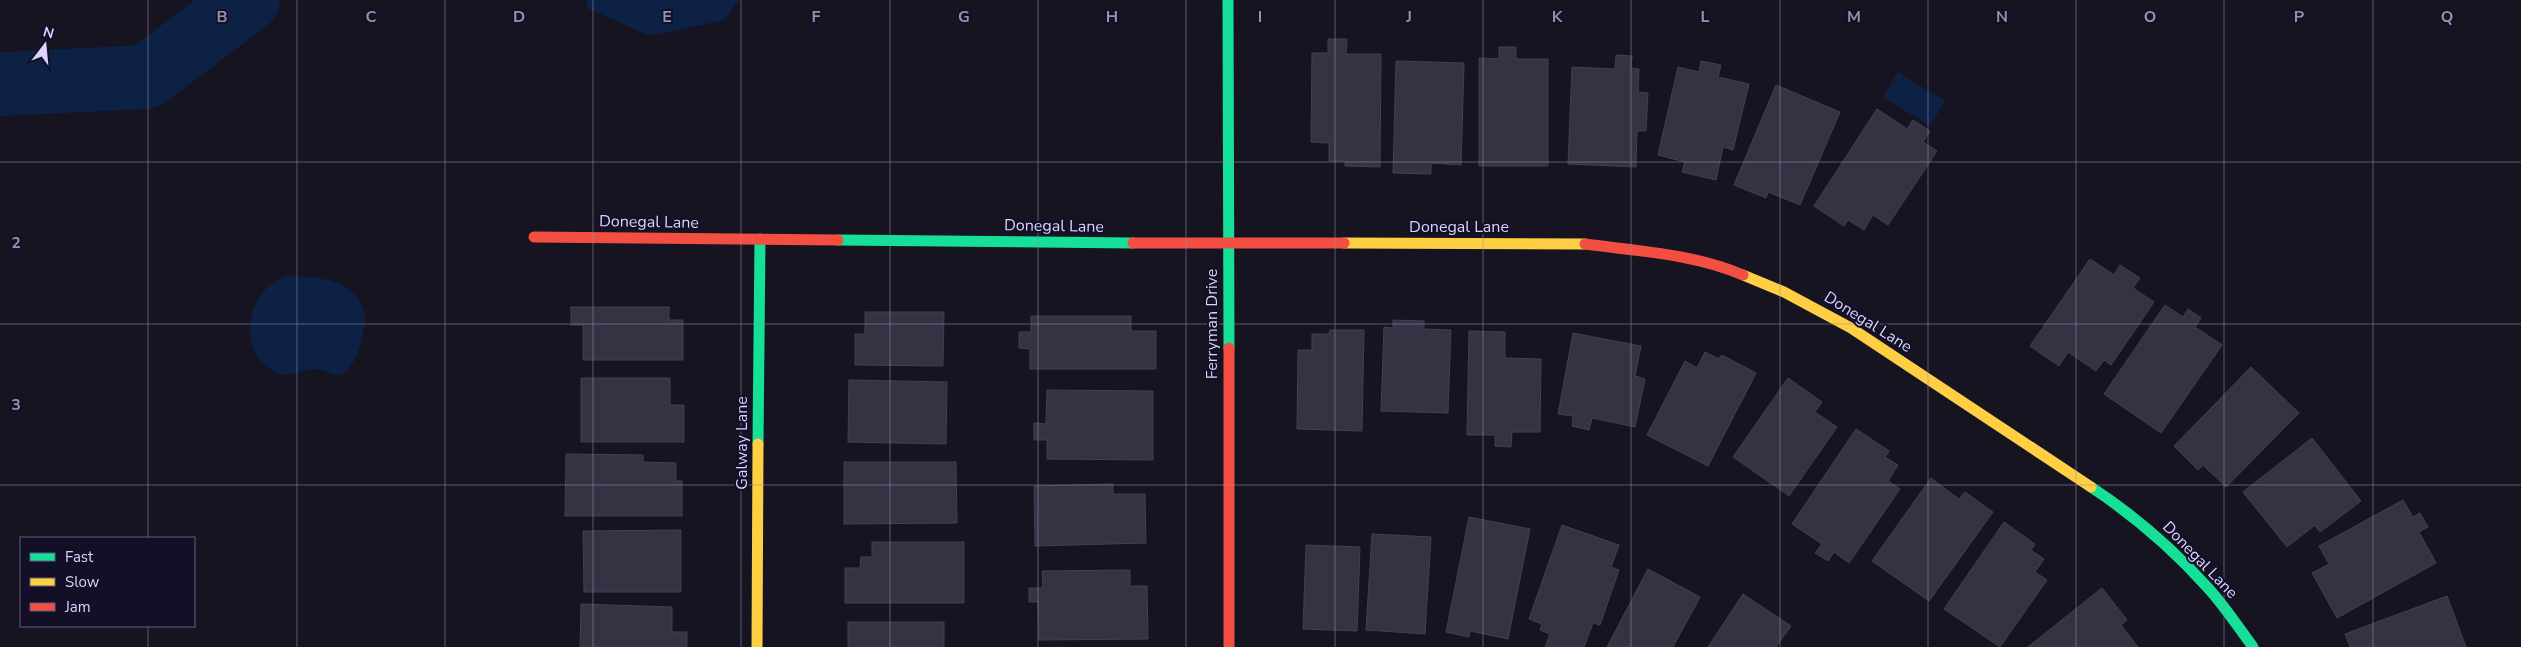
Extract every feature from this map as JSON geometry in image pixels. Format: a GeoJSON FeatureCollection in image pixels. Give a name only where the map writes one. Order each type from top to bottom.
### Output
{"type":"FeatureCollection","features":[{"type":"Feature","properties":{"kind":"street","name":"Ferryman Drive"},"geometry":{"type":"LineString","coordinates":[[1228,0],[1229,647]]}},
{"type":"Feature","properties":{"kind":"street","name":"Donegal Lane"},"geometry":{"type":"LineString","coordinates":[[534,237],[1228,243],[1575,243],[1657,253],[1727,268],[1784,292],[1851,328],[2121,507],[2155,535],[2210,590],[2253,647]]}},
{"type":"Feature","properties":{"kind":"street","name":"Galway Lane"},"geometry":{"type":"LineString","coordinates":[[757,647],[760,239]]}},
{"type":"Feature","properties":{"kind":"water"},"geometry":{"type":"Polygon","coordinates":[[[587,0],[739,0],[724,20],[650,36],[587,8],[587,0]]]}},
{"type":"Feature","properties":{"kind":"water"},"geometry":{"type":"Polygon","coordinates":[[[1898,72],[1945,101],[1930,126],[1883,97],[1898,72]]]}},
{"type":"Feature","properties":{"kind":"water"},"geometry":{"type":"Polygon","coordinates":[[[290,275],[336,282],[352,291],[361,303],[365,314],[362,340],[354,360],[343,374],[334,375],[315,369],[292,374],[278,373],[264,364],[254,351],[250,336],[255,305],[275,281],[290,275]]]}},
{"type":"Feature","properties":{"kind":"building"},"geometry":{"type":"Polygon","coordinates":[[[1328,39],[1347,39],[1346,54],[1381,54],[1380,167],[1345,166],[1345,161],[1329,161],[1329,143],[1311,142],[1312,53],[1328,53],[1328,39]]]}},
{"type":"Feature","properties":{"kind":"building"},"geometry":{"type":"Polygon","coordinates":[[[1499,47],[1516,47],[1516,59],[1548,59],[1548,166],[1479,166],[1479,58],[1499,59],[1499,47]]]}},
{"type":"Feature","properties":{"kind":"building"},"geometry":{"type":"Polygon","coordinates":[[[1616,55],[1632,56],[1631,68],[1639,69],[1638,92],[1648,93],[1646,131],[1637,131],[1636,167],[1568,164],[1572,67],[1615,69],[1616,55]]]}},
{"type":"Feature","properties":{"kind":"building"},"geometry":{"type":"Polygon","coordinates":[[[1396,61],[1464,63],[1461,165],[1431,163],[1431,174],[1393,173],[1396,61]]]}},
{"type":"Feature","properties":{"kind":"building"},"geometry":{"type":"Polygon","coordinates":[[[1701,61],[1721,65],[1718,77],[1749,84],[1733,150],[1723,147],[1716,180],[1682,172],[1685,162],[1658,155],[1678,67],[1699,72],[1701,61]]]}},
{"type":"Feature","properties":{"kind":"building"},"geometry":{"type":"Polygon","coordinates":[[[1776,85],[1840,112],[1800,205],[1768,192],[1766,198],[1734,185],[1776,85]]]}},
{"type":"Feature","properties":{"kind":"building"},"geometry":{"type":"Polygon","coordinates":[[[1877,109],[1907,129],[1913,120],[1930,131],[1923,142],[1937,151],[1888,225],[1873,215],[1864,230],[1848,220],[1844,226],[1814,206],[1877,109]]]}},
{"type":"Feature","properties":{"kind":"building"},"geometry":{"type":"Polygon","coordinates":[[[2090,259],[2114,275],[2120,265],[2140,278],[2133,288],[2154,302],[2111,365],[2104,360],[2096,371],[2068,352],[2059,366],[2030,346],[2090,259]]]}},
{"type":"Feature","properties":{"kind":"building"},"geometry":{"type":"Polygon","coordinates":[[[2165,305],[2183,317],[2188,309],[2201,318],[2195,327],[2222,345],[2161,433],[2104,394],[2165,305]]]}},
{"type":"Feature","properties":{"kind":"building"},"geometry":{"type":"Polygon","coordinates":[[[571,307],[669,307],[669,320],[683,320],[683,360],[583,360],[583,325],[571,325],[571,307]]]}},
{"type":"Feature","properties":{"kind":"building"},"geometry":{"type":"Polygon","coordinates":[[[865,312],[944,312],[943,366],[855,365],[855,334],[865,334],[865,312]]]}},
{"type":"Feature","properties":{"kind":"building"},"geometry":{"type":"Polygon","coordinates":[[[1031,316],[1131,316],[1131,331],[1156,331],[1156,369],[1030,369],[1030,349],[1019,348],[1019,332],[1031,332],[1031,316]]]}},
{"type":"Feature","properties":{"kind":"building"},"geometry":{"type":"Polygon","coordinates":[[[1393,320],[1424,321],[1424,329],[1451,330],[1448,413],[1381,411],[1384,327],[1393,328],[1393,320]]]}},
{"type":"Feature","properties":{"kind":"building"},"geometry":{"type":"Polygon","coordinates":[[[1330,330],[1364,330],[1362,431],[1297,429],[1298,350],[1312,350],[1312,334],[1329,334],[1330,330]]]}},
{"type":"Feature","properties":{"kind":"building"},"geometry":{"type":"Polygon","coordinates":[[[1469,331],[1505,332],[1505,358],[1541,359],[1540,432],[1512,432],[1511,447],[1495,446],[1495,435],[1467,435],[1469,331]]]}},
{"type":"Feature","properties":{"kind":"building"},"geometry":{"type":"Polygon","coordinates":[[[1573,333],[1641,346],[1635,376],[1645,379],[1635,427],[1592,418],[1589,430],[1572,426],[1573,416],[1558,414],[1573,333]]]}},
{"type":"Feature","properties":{"kind":"building"},"geometry":{"type":"Polygon","coordinates":[[[1705,352],[1719,359],[1722,355],[1756,373],[1708,466],[1647,435],[1685,361],[1697,368],[1705,352]]]}},
{"type":"Feature","properties":{"kind":"building"},"geometry":{"type":"Polygon","coordinates":[[[2251,367],[2299,413],[2226,487],[2203,465],[2198,470],[2174,446],[2251,367]]]}},
{"type":"Feature","properties":{"kind":"building"},"geometry":{"type":"Polygon","coordinates":[[[581,378],[670,378],[670,405],[684,405],[684,442],[581,442],[581,378]]]}},
{"type":"Feature","properties":{"kind":"building"},"geometry":{"type":"Polygon","coordinates":[[[1788,378],[1822,402],[1815,412],[1837,427],[1789,496],[1733,457],[1788,378]]]}},
{"type":"Feature","properties":{"kind":"building"},"geometry":{"type":"Polygon","coordinates":[[[849,380],[947,382],[946,444],[848,442],[849,380]]]}},
{"type":"Feature","properties":{"kind":"building"},"geometry":{"type":"Polygon","coordinates":[[[1047,390],[1153,391],[1153,460],[1047,459],[1047,440],[1034,440],[1034,423],[1046,424],[1047,390]]]}},
{"type":"Feature","properties":{"kind":"building"},"geometry":{"type":"Polygon","coordinates":[[[1856,429],[1889,451],[1885,457],[1898,465],[1888,481],[1900,489],[1849,563],[1834,552],[1828,561],[1815,553],[1822,544],[1792,524],[1856,429]]]}},
{"type":"Feature","properties":{"kind":"building"},"geometry":{"type":"Polygon","coordinates":[[[2312,438],[2361,501],[2320,532],[2315,525],[2287,547],[2243,492],[2312,438]]]}},
{"type":"Feature","properties":{"kind":"building"},"geometry":{"type":"Polygon","coordinates":[[[566,454],[643,455],[643,462],[676,463],[676,481],[682,481],[682,516],[565,516],[566,454]]]}},
{"type":"Feature","properties":{"kind":"building"},"geometry":{"type":"Polygon","coordinates":[[[844,462],[956,462],[957,523],[844,524],[844,462]]]}},
{"type":"Feature","properties":{"kind":"building"},"geometry":{"type":"Polygon","coordinates":[[[1931,478],[1959,499],[1965,492],[1993,512],[1929,601],[1872,561],[1931,478]]]}},
{"type":"Feature","properties":{"kind":"building"},"geometry":{"type":"Polygon","coordinates":[[[1113,484],[1113,494],[1145,494],[1146,543],[1035,546],[1034,486],[1113,484]]]}},
{"type":"Feature","properties":{"kind":"building"},"geometry":{"type":"Polygon","coordinates":[[[2403,500],[2413,517],[2420,513],[2428,527],[2419,532],[2436,563],[2337,618],[2312,573],[2329,564],[2319,546],[2403,500]]]}},
{"type":"Feature","properties":{"kind":"building"},"geometry":{"type":"Polygon","coordinates":[[[1469,517],[1530,529],[1508,639],[1470,631],[1469,637],[1446,632],[1469,517]]]}},
{"type":"Feature","properties":{"kind":"building"},"geometry":{"type":"Polygon","coordinates":[[[2004,522],[2035,544],[2031,550],[2044,559],[2035,572],[2047,580],[2000,647],[1944,609],[2004,522]]]}},
{"type":"Feature","properties":{"kind":"building"},"geometry":{"type":"Polygon","coordinates":[[[1562,525],[1619,545],[1611,567],[1619,570],[1600,625],[1593,623],[1584,647],[1545,647],[1550,634],[1540,630],[1542,624],[1529,619],[1562,525]]]}},
{"type":"Feature","properties":{"kind":"building"},"geometry":{"type":"Polygon","coordinates":[[[681,530],[681,592],[584,592],[583,531],[681,530]]]}},
{"type":"Feature","properties":{"kind":"building"},"geometry":{"type":"Polygon","coordinates":[[[1372,534],[1431,537],[1425,634],[1366,630],[1372,534]]]}},
{"type":"Feature","properties":{"kind":"building"},"geometry":{"type":"Polygon","coordinates":[[[872,542],[964,542],[964,603],[845,603],[845,568],[860,568],[861,557],[872,557],[872,542]]]}},
{"type":"Feature","properties":{"kind":"building"},"geometry":{"type":"Polygon","coordinates":[[[1306,545],[1360,547],[1357,631],[1303,629],[1306,545]]]}},
{"type":"Feature","properties":{"kind":"building"},"geometry":{"type":"Polygon","coordinates":[[[1648,569],[1700,597],[1673,647],[1607,647],[1648,569]]]}},
{"type":"Feature","properties":{"kind":"building"},"geometry":{"type":"Polygon","coordinates":[[[1130,570],[1130,586],[1147,586],[1148,639],[1039,640],[1038,602],[1029,602],[1029,588],[1043,588],[1042,571],[1130,570]]]}},
{"type":"Feature","properties":{"kind":"building"},"geometry":{"type":"Polygon","coordinates":[[[2102,588],[2127,620],[2121,625],[2138,647],[2028,647],[2102,588]]]}},
{"type":"Feature","properties":{"kind":"building"},"geometry":{"type":"Polygon","coordinates":[[[1743,594],[1791,626],[1776,647],[1708,647],[1743,594]]]}},
{"type":"Feature","properties":{"kind":"building"},"geometry":{"type":"Polygon","coordinates":[[[2447,596],[2466,647],[2350,647],[2345,634],[2447,596]]]}},
{"type":"Feature","properties":{"kind":"building"},"geometry":{"type":"Polygon","coordinates":[[[581,604],[672,607],[672,632],[687,632],[687,647],[580,647],[581,604]]]}},
{"type":"Feature","properties":{"kind":"building"},"geometry":{"type":"Polygon","coordinates":[[[848,622],[944,622],[944,647],[848,647],[848,622]]]}},
{"type":"Feature","properties":{"kind":"waterway"},"geometry":{"type":"LineString","coordinates":[[0,84],[146,77],[248,0]]}},
{"type":"Feature","properties":{"kind":"traffic: fast"},"geometry":{"type":"LineString","coordinates":[[1228,0],[1229,348]]}},
{"type":"Feature","properties":{"kind":"traffic: fast"},"geometry":{"type":"LineString","coordinates":[[758,444],[760,239]]}},
{"type":"Feature","properties":{"kind":"traffic: fast"},"geometry":{"type":"LineString","coordinates":[[838,240],[1133,243]]}},
{"type":"Feature","properties":{"kind":"traffic: fast"},"geometry":{"type":"LineString","coordinates":[[2091,487],[2153,534],[2182,561],[2215,596],[2253,647]]}},
{"type":"Feature","properties":{"kind":"traffic: slow"},"geometry":{"type":"LineString","coordinates":[[1344,243],[1585,244]]}},
{"type":"Feature","properties":{"kind":"traffic: slow"},"geometry":{"type":"LineString","coordinates":[[1743,275],[1784,292],[1851,328],[2091,487]]}},
{"type":"Feature","properties":{"kind":"traffic: slow"},"geometry":{"type":"LineString","coordinates":[[757,647],[758,444]]}},
{"type":"Feature","properties":{"kind":"traffic: jam"},"geometry":{"type":"LineString","coordinates":[[534,237],[838,240]]}},
{"type":"Feature","properties":{"kind":"traffic: jam"},"geometry":{"type":"LineString","coordinates":[[1133,243],[1344,243]]}},
{"type":"Feature","properties":{"kind":"traffic: jam"},"geometry":{"type":"LineString","coordinates":[[1585,244],[1685,258],[1705,262],[1743,275]]}},
{"type":"Feature","properties":{"kind":"traffic: jam"},"geometry":{"type":"LineString","coordinates":[[1229,348],[1229,647]]}}]}
